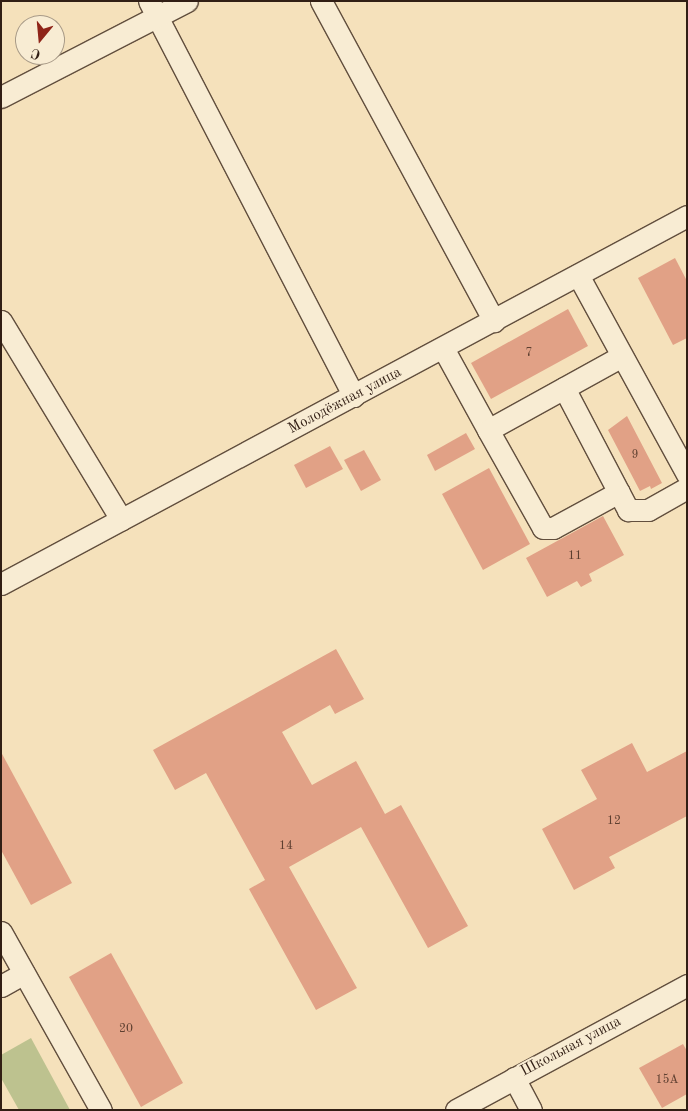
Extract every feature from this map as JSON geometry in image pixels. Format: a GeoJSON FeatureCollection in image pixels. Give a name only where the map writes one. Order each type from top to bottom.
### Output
{"type":"FeatureCollection","features":[{"type":"Feature","properties":{"kind":"street"},"geometry":{"type":"LineString","coordinates":[[1,97],[153,9],[187,1]]}},
{"type":"Feature","properties":{"kind":"street"},"geometry":{"type":"LineString","coordinates":[[320,1],[494,321]]}},
{"type":"Feature","properties":{"kind":"street"},"geometry":{"type":"LineString","coordinates":[[153,9],[354,396]]}},
{"type":"Feature","properties":{"kind":"street","name":"Молодёжная улица"},"geometry":{"type":"LineString","coordinates":[[1,584],[687,216]]}},
{"type":"Feature","properties":{"kind":"street"},"geometry":{"type":"LineString","coordinates":[[578,275],[687,474]]}},
{"type":"Feature","properties":{"kind":"street"},"geometry":{"type":"LineString","coordinates":[[1,321],[121,519]]}},
{"type":"Feature","properties":{"kind":"street"},"geometry":{"type":"LineString","coordinates":[[444,348],[543,528],[553,528],[619,492]]}},
{"type":"Feature","properties":{"kind":"street"},"geometry":{"type":"LineString","coordinates":[[488,430],[622,356]]}},
{"type":"Feature","properties":{"kind":"street"},"geometry":{"type":"LineString","coordinates":[[564,388],[628,510],[642,512],[687,488]]}},
{"type":"Feature","properties":{"kind":"street"},"geometry":{"type":"LineString","coordinates":[[1,932],[101,1110]]}},
{"type":"Feature","properties":{"kind":"street"},"geometry":{"type":"LineString","coordinates":[[1,986],[24,973]]}},
{"type":"Feature","properties":{"kind":"street","name":"Школьная улица"},"geometry":{"type":"LineString","coordinates":[[456,1110],[687,985]]}},
{"type":"Feature","properties":{"kind":"street"},"geometry":{"type":"LineString","coordinates":[[514,1078],[531,1110]]}},
{"type":"Feature","properties":{"kind":"green space"},"geometry":{"type":"Polygon","coordinates":[[[31,1038],[70,1110],[19,1110],[1,1078],[1,1055],[31,1038]]]}},
{"type":"Feature","properties":{"kind":"building"},"geometry":{"type":"Polygon","coordinates":[[[675,258],[687,281],[687,338],[673,345],[638,278],[675,258]]]}},
{"type":"Feature","properties":{"kind":"building"},"geometry":{"type":"Polygon","coordinates":[[[568,309],[588,346],[491,399],[471,363],[568,309]]]}},
{"type":"Feature","properties":{"kind":"building"},"geometry":{"type":"Polygon","coordinates":[[[627,416],[662,483],[651,489],[650,486],[640,491],[608,430],[627,416]]]}},
{"type":"Feature","properties":{"kind":"building"},"geometry":{"type":"Polygon","coordinates":[[[466,433],[475,449],[435,471],[427,455],[466,433]]]}},
{"type":"Feature","properties":{"kind":"building"},"geometry":{"type":"Polygon","coordinates":[[[330,446],[343,469],[306,488],[294,465],[330,446]]]}},
{"type":"Feature","properties":{"kind":"building"},"geometry":{"type":"Polygon","coordinates":[[[364,450],[381,480],[361,491],[344,460],[364,450]]]}},
{"type":"Feature","properties":{"kind":"building"},"geometry":{"type":"Polygon","coordinates":[[[489,468],[530,544],[483,570],[442,494],[489,468]]]}},
{"type":"Feature","properties":{"kind":"building"},"geometry":{"type":"Polygon","coordinates":[[[603,516],[624,555],[589,574],[592,581],[581,587],[577,581],[547,597],[526,558],[603,516]]]}},
{"type":"Feature","properties":{"kind":"building"},"geometry":{"type":"Polygon","coordinates":[[[336,649],[364,699],[335,714],[330,705],[282,732],[312,785],[356,761],[385,814],[401,805],[468,926],[428,948],[361,827],[289,867],[357,988],[316,1010],[249,889],[265,880],[206,773],[175,790],[153,750],[336,649]]]}},
{"type":"Feature","properties":{"kind":"building"},"geometry":{"type":"Polygon","coordinates":[[[632,743],[647,772],[687,751],[687,816],[609,857],[615,868],[574,890],[542,829],[597,799],[581,770],[632,743]]]}},
{"type":"Feature","properties":{"kind":"building"},"geometry":{"type":"Polygon","coordinates":[[[1,752],[72,883],[31,905],[1,850],[1,752]]]}},
{"type":"Feature","properties":{"kind":"building"},"geometry":{"type":"Polygon","coordinates":[[[111,953],[183,1083],[141,1107],[69,977],[111,953]]]}},
{"type":"Feature","properties":{"kind":"building"},"geometry":{"type":"Polygon","coordinates":[[[683,1044],[687,1051],[687,1094],[662,1108],[639,1068],[683,1044]]]}}]}
